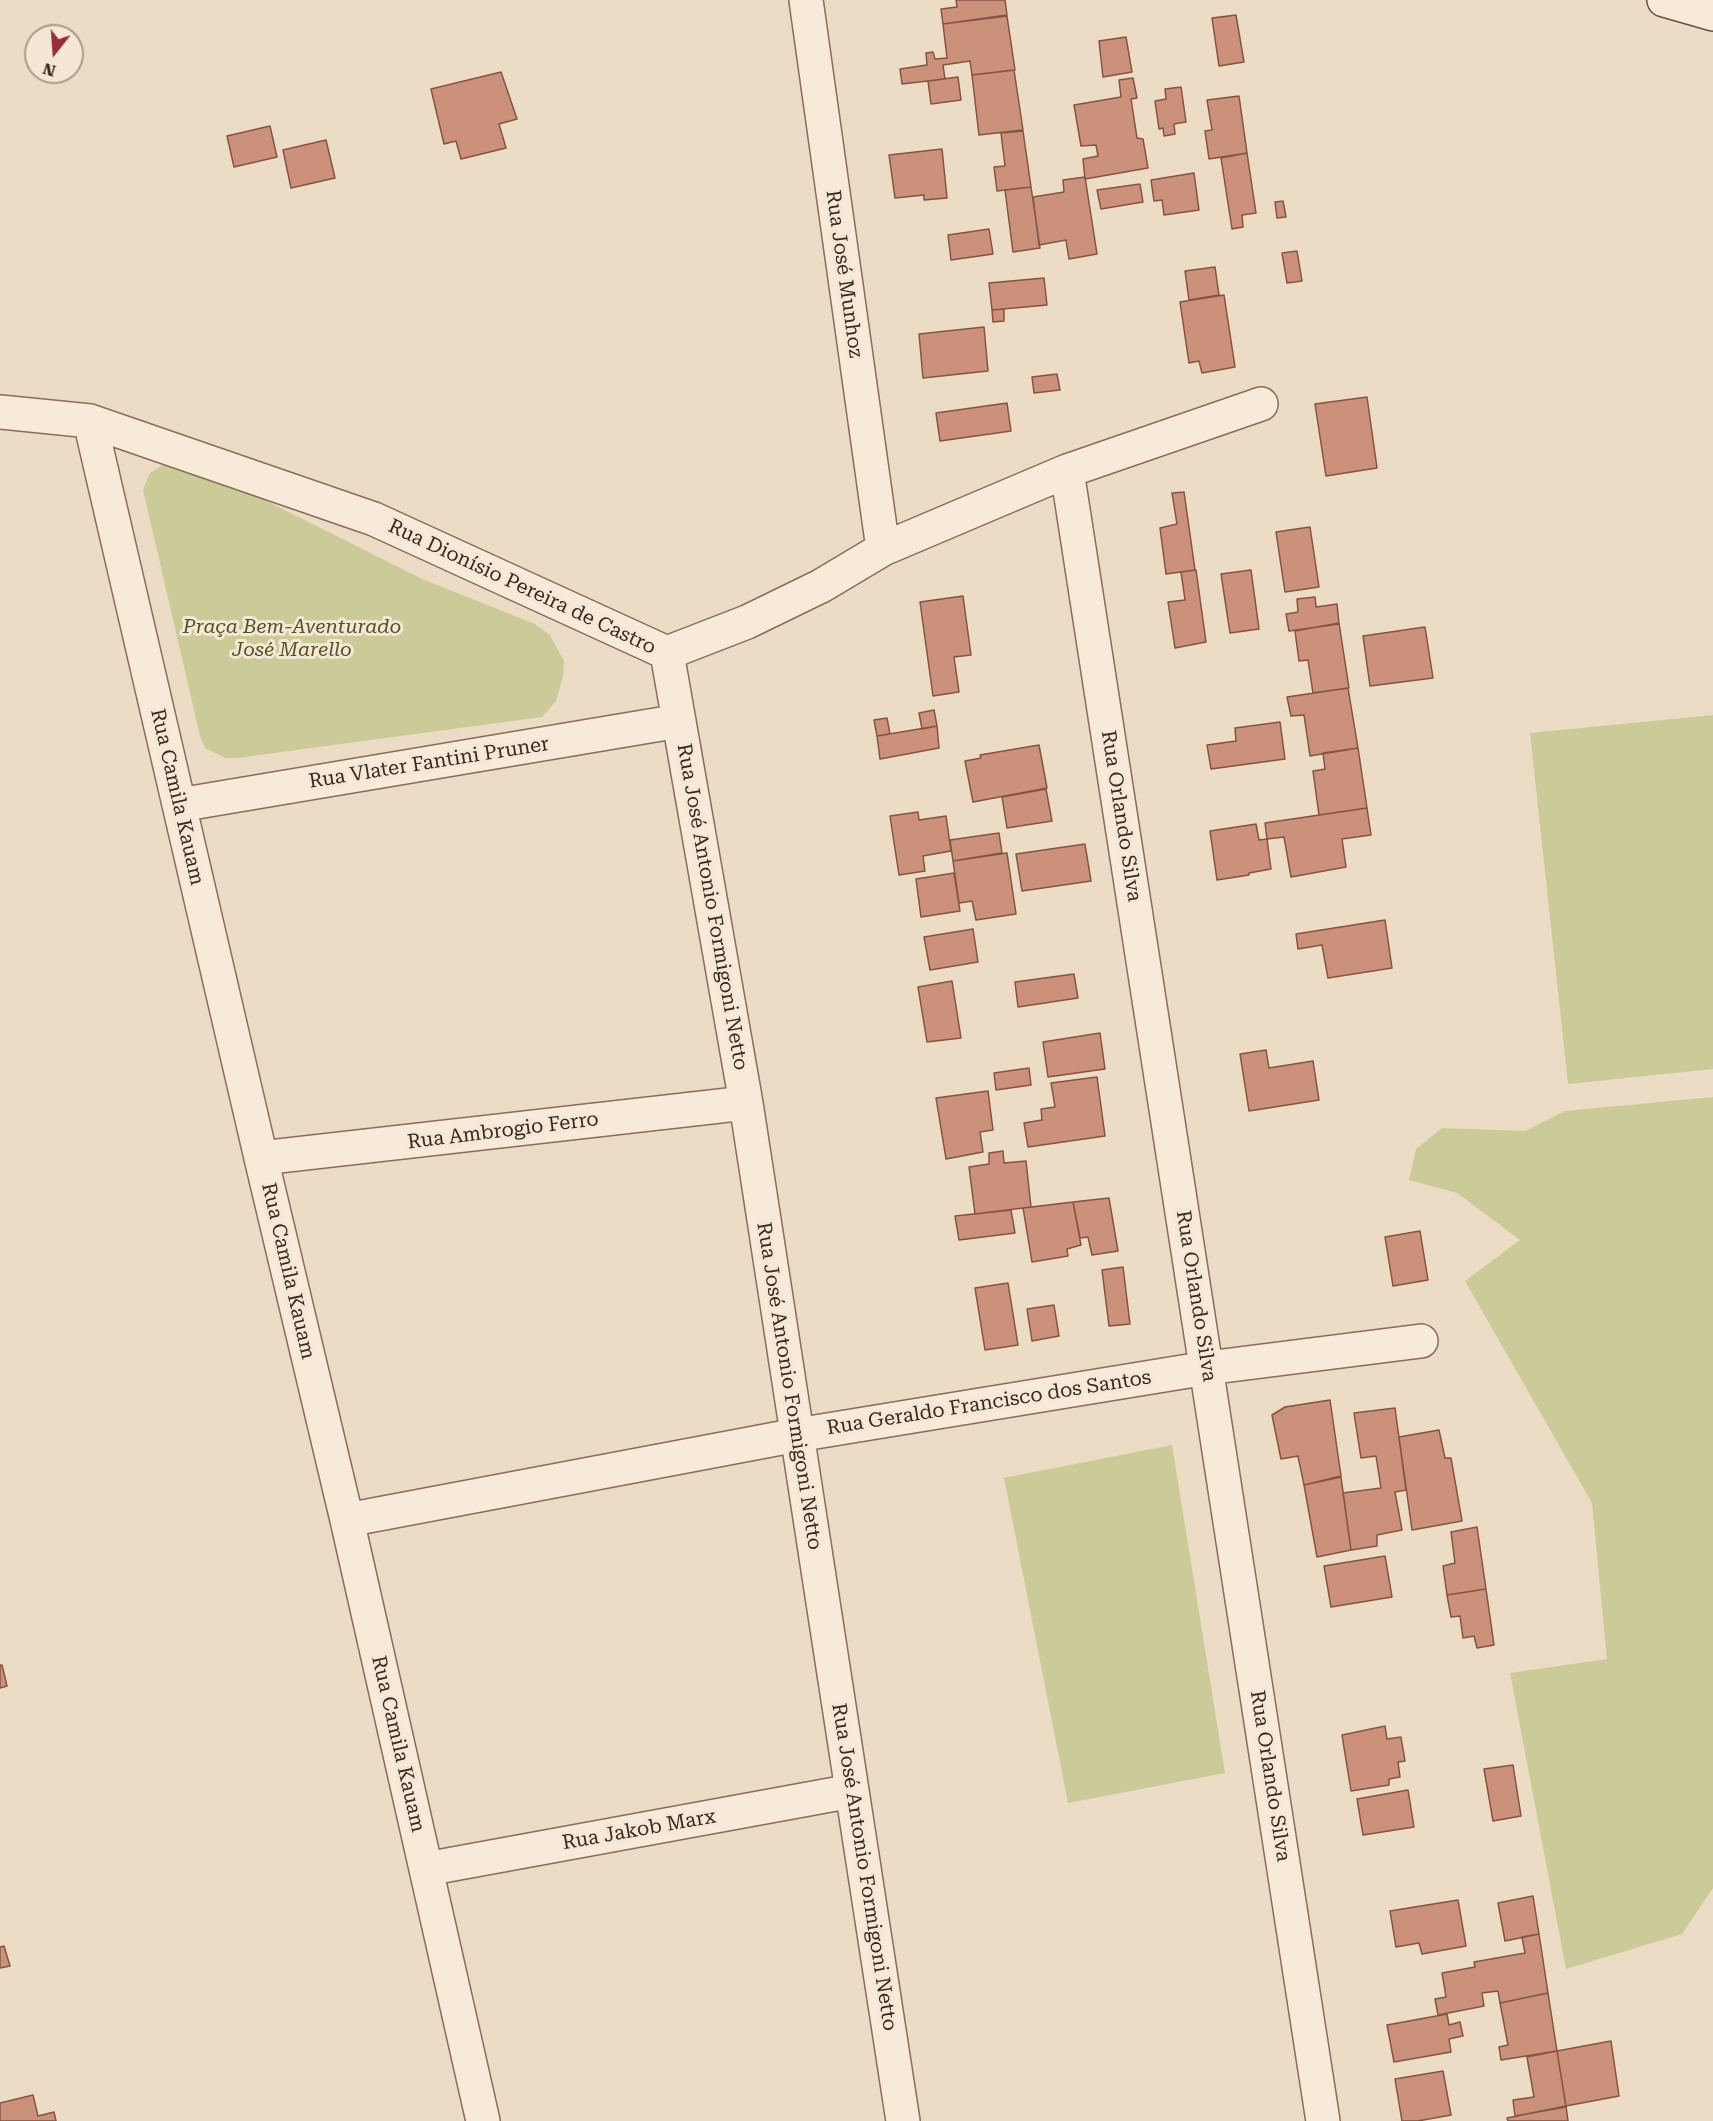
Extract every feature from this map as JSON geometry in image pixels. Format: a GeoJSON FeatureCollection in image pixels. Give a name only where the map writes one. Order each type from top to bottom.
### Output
{"type":"FeatureCollection","features":[{"type":"Feature","properties":{"kind":"street","name":"Rua José Munhoz"},"geometry":{"type":"LineString","coordinates":[[806,0],[882,549]]}},
{"type":"Feature","properties":{"kind":"street"},"geometry":{"type":"LineString","coordinates":[[1664,0],[1713,14]]}},
{"type":"Feature","properties":{"kind":"street","name":"Rua Dionísio Pereira de Castro"},"geometry":{"type":"LineString","coordinates":[[0,412],[90,421],[374,519],[667,653],[747,622],[821,586],[882,549],[1067,471],[1261,404]]}},
{"type":"Feature","properties":{"kind":"street","name":"Rua Camila Kauam"},"geometry":{"type":"LineString","coordinates":[[90,421],[347,1520],[483,2121]]}},
{"type":"Feature","properties":{"kind":"street","name":"Rua Orlando Silva"},"geometry":{"type":"LineString","coordinates":[[1067,471],[1323,2121]]}},
{"type":"Feature","properties":{"kind":"street","name":"Rua José Antonio Formigoni Netto"},"geometry":{"type":"LineString","coordinates":[[667,653],[746,1103],[903,2121]]}},
{"type":"Feature","properties":{"kind":"street","name":"Rua Vlater Fantini Pruner"},"geometry":{"type":"LineString","coordinates":[[179,805],[679,722]]}},
{"type":"Feature","properties":{"kind":"street","name":"Rua Ambrogio Ferro"},"geometry":{"type":"LineString","coordinates":[[261,1158],[746,1103]]}},
{"type":"Feature","properties":{"kind":"street","name":"Rua Geraldo Francisco dos Santos"},"geometry":{"type":"LineString","coordinates":[[347,1520],[797,1435],[1207,1368],[1421,1341]]}},
{"type":"Feature","properties":{"kind":"street","name":"Rua Jakob Marx"},"geometry":{"type":"LineString","coordinates":[[426,1869],[852,1791]]}},
{"type":"Feature","properties":{"kind":"green space","name":"Praça Bem-Aventurado José Marello"},"geometry":{"type":"Polygon","coordinates":[[[166,463],[203,469],[422,579],[535,624],[550,635],[564,661],[563,676],[556,701],[542,717],[237,758],[225,758],[205,748],[200,736],[143,490],[150,473],[166,463]]]}},
{"type":"Feature","properties":{"kind":"green space"},"geometry":{"type":"Polygon","coordinates":[[[1713,715],[1713,1069],[1568,1084],[1530,733],[1713,715]]]}},
{"type":"Feature","properties":{"kind":"green space"},"geometry":{"type":"Polygon","coordinates":[[[1713,1097],[1713,1888],[1682,1934],[1566,1969],[1510,1673],[1607,1659],[1592,1503],[1465,1281],[1520,1240],[1457,1193],[1409,1180],[1416,1149],[1442,1128],[1525,1131],[1565,1111],[1713,1097]]]}},
{"type":"Feature","properties":{"kind":"green space"},"geometry":{"type":"Polygon","coordinates":[[[1172,1445],[1225,1773],[1068,1803],[1004,1478],[1172,1445]]]}},
{"type":"Feature","properties":{"kind":"building"},"geometry":{"type":"Polygon","coordinates":[[[956,0],[1005,0],[1007,15],[943,24],[941,9],[957,7],[956,0]]]}},
{"type":"Feature","properties":{"kind":"building"},"geometry":{"type":"Polygon","coordinates":[[[1236,15],[1244,62],[1219,66],[1212,18],[1236,15]]]}},
{"type":"Feature","properties":{"kind":"building"},"geometry":{"type":"Polygon","coordinates":[[[1007,16],[1015,70],[972,75],[970,61],[943,65],[945,79],[902,84],[900,69],[927,65],[926,53],[933,52],[935,59],[947,58],[943,24],[1007,16]]]}},
{"type":"Feature","properties":{"kind":"building"},"geometry":{"type":"Polygon","coordinates":[[[1126,37],[1132,72],[1103,77],[1099,41],[1126,37]]]}},
{"type":"Feature","properties":{"kind":"building"},"geometry":{"type":"Polygon","coordinates":[[[1014,70],[1023,130],[979,135],[972,75],[1014,70]]]}},
{"type":"Feature","properties":{"kind":"building"},"geometry":{"type":"Polygon","coordinates":[[[501,72],[517,119],[499,124],[506,148],[461,159],[456,141],[444,144],[431,89],[501,72]]]}},
{"type":"Feature","properties":{"kind":"building"},"geometry":{"type":"Polygon","coordinates":[[[958,77],[961,100],[931,104],[928,81],[958,77]]]}},
{"type":"Feature","properties":{"kind":"building"},"geometry":{"type":"Polygon","coordinates":[[[1133,78],[1137,98],[1131,99],[1137,138],[1143,139],[1148,168],[1085,179],[1083,159],[1098,156],[1096,145],[1081,146],[1074,105],[1121,97],[1119,80],[1133,78]]]}},
{"type":"Feature","properties":{"kind":"building"},"geometry":{"type":"Polygon","coordinates":[[[1181,87],[1186,122],[1174,124],[1175,134],[1164,136],[1163,128],[1159,129],[1155,101],[1166,99],[1165,89],[1181,87]]]}},
{"type":"Feature","properties":{"kind":"building"},"geometry":{"type":"Polygon","coordinates":[[[1239,96],[1247,153],[1209,159],[1205,131],[1212,130],[1207,100],[1239,96]]]}},
{"type":"Feature","properties":{"kind":"building"},"geometry":{"type":"Polygon","coordinates":[[[270,126],[277,157],[234,167],[227,136],[270,126]]]}},
{"type":"Feature","properties":{"kind":"building"},"geometry":{"type":"Polygon","coordinates":[[[1023,131],[1031,187],[997,191],[994,167],[1005,166],[1001,133],[1023,131]]]}},
{"type":"Feature","properties":{"kind":"building"},"geometry":{"type":"Polygon","coordinates":[[[326,140],[335,178],[291,188],[283,150],[326,140]]]}},
{"type":"Feature","properties":{"kind":"building"},"geometry":{"type":"Polygon","coordinates":[[[942,149],[947,198],[924,200],[924,195],[895,198],[889,155],[942,149]]]}},
{"type":"Feature","properties":{"kind":"building"},"geometry":{"type":"Polygon","coordinates":[[[1247,153],[1256,213],[1242,215],[1243,227],[1232,229],[1221,158],[1247,153]]]}},
{"type":"Feature","properties":{"kind":"building"},"geometry":{"type":"Polygon","coordinates":[[[1194,173],[1199,210],[1164,215],[1162,200],[1154,201],[1151,180],[1194,173]]]}},
{"type":"Feature","properties":{"kind":"building"},"geometry":{"type":"Polygon","coordinates":[[[1085,177],[1097,254],[1069,259],[1066,240],[1039,245],[1033,197],[1064,192],[1063,180],[1085,177]]]}},
{"type":"Feature","properties":{"kind":"building"},"geometry":{"type":"Polygon","coordinates":[[[1140,184],[1143,202],[1101,209],[1097,190],[1140,184]]]}},
{"type":"Feature","properties":{"kind":"building"},"geometry":{"type":"Polygon","coordinates":[[[1031,187],[1040,248],[1013,252],[1005,190],[1031,187]]]}},
{"type":"Feature","properties":{"kind":"building"},"geometry":{"type":"Polygon","coordinates":[[[1283,201],[1286,217],[1277,218],[1275,202],[1283,201]]]}},
{"type":"Feature","properties":{"kind":"building"},"geometry":{"type":"Polygon","coordinates":[[[989,229],[993,254],[951,260],[948,235],[989,229]]]}},
{"type":"Feature","properties":{"kind":"building"},"geometry":{"type":"Polygon","coordinates":[[[1297,251],[1302,281],[1287,283],[1282,253],[1297,251]]]}},
{"type":"Feature","properties":{"kind":"building"},"geometry":{"type":"Polygon","coordinates":[[[1215,267],[1219,295],[1189,300],[1185,271],[1215,267]]]}},
{"type":"Feature","properties":{"kind":"building"},"geometry":{"type":"Polygon","coordinates":[[[1044,278],[1047,305],[992,310],[989,283],[1044,278]]]}},
{"type":"Feature","properties":{"kind":"building"},"geometry":{"type":"Polygon","coordinates":[[[1224,295],[1235,367],[1202,373],[1199,361],[1189,363],[1180,302],[1224,295]]]}},
{"type":"Feature","properties":{"kind":"building"},"geometry":{"type":"Polygon","coordinates":[[[1004,309],[1004,321],[993,322],[992,310],[1004,309]]]}},
{"type":"Feature","properties":{"kind":"building"},"geometry":{"type":"Polygon","coordinates":[[[984,327],[988,371],[923,378],[919,334],[984,327]]]}},
{"type":"Feature","properties":{"kind":"building"},"geometry":{"type":"Polygon","coordinates":[[[1057,374],[1060,390],[1034,393],[1032,377],[1057,374]]]}},
{"type":"Feature","properties":{"kind":"building"},"geometry":{"type":"Polygon","coordinates":[[[1367,397],[1377,468],[1326,476],[1315,404],[1367,397]]]}},
{"type":"Feature","properties":{"kind":"building"},"geometry":{"type":"Polygon","coordinates":[[[1007,403],[1011,431],[940,441],[936,413],[1007,403]]]}},
{"type":"Feature","properties":{"kind":"building"},"geometry":{"type":"Polygon","coordinates":[[[1184,492],[1195,570],[1166,574],[1160,528],[1177,524],[1172,493],[1184,492]]]}},
{"type":"Feature","properties":{"kind":"building"},"geometry":{"type":"Polygon","coordinates":[[[1310,527],[1319,587],[1285,592],[1276,532],[1310,527]]]}},
{"type":"Feature","properties":{"kind":"building"},"geometry":{"type":"Polygon","coordinates":[[[1196,570],[1206,642],[1175,648],[1168,602],[1185,600],[1181,572],[1196,570]]]}},
{"type":"Feature","properties":{"kind":"building"},"geometry":{"type":"Polygon","coordinates":[[[1251,570],[1259,629],[1230,633],[1221,574],[1251,570]]]}},
{"type":"Feature","properties":{"kind":"building"},"geometry":{"type":"Polygon","coordinates":[[[963,596],[971,655],[954,657],[959,692],[933,696],[920,602],[963,596]]]}},
{"type":"Feature","properties":{"kind":"building"},"geometry":{"type":"Polygon","coordinates":[[[1315,597],[1316,607],[1337,604],[1339,624],[1289,631],[1286,614],[1298,612],[1297,599],[1315,597]]]}},
{"type":"Feature","properties":{"kind":"building"},"geometry":{"type":"Polygon","coordinates":[[[1339,623],[1349,688],[1313,693],[1308,660],[1299,661],[1295,631],[1339,623]]]}},
{"type":"Feature","properties":{"kind":"building"},"geometry":{"type":"Polygon","coordinates":[[[1425,627],[1433,678],[1370,686],[1363,636],[1425,627]]]}},
{"type":"Feature","properties":{"kind":"building"},"geometry":{"type":"Polygon","coordinates":[[[1348,688],[1358,748],[1310,756],[1304,715],[1291,716],[1287,697],[1348,688]]]}},
{"type":"Feature","properties":{"kind":"building"},"geometry":{"type":"Polygon","coordinates":[[[934,710],[937,726],[922,729],[919,713],[934,710]]]}},
{"type":"Feature","properties":{"kind":"building"},"geometry":{"type":"Polygon","coordinates":[[[887,718],[890,734],[877,736],[874,720],[887,718]]]}},
{"type":"Feature","properties":{"kind":"building"},"geometry":{"type":"Polygon","coordinates":[[[1280,722],[1285,759],[1211,769],[1207,745],[1236,741],[1235,728],[1280,722]]]}},
{"type":"Feature","properties":{"kind":"building"},"geometry":{"type":"Polygon","coordinates":[[[937,726],[939,748],[880,759],[877,736],[937,726]]]}},
{"type":"Feature","properties":{"kind":"building"},"geometry":{"type":"Polygon","coordinates":[[[1039,745],[1047,788],[973,802],[965,761],[981,758],[980,755],[1039,745]]]}},
{"type":"Feature","properties":{"kind":"building"},"geometry":{"type":"Polygon","coordinates":[[[1358,748],[1367,808],[1319,815],[1313,771],[1325,769],[1323,753],[1358,748]]]}},
{"type":"Feature","properties":{"kind":"building"},"geometry":{"type":"Polygon","coordinates":[[[1046,789],[1052,821],[1007,828],[1002,797],[1046,789]]]}},
{"type":"Feature","properties":{"kind":"building"},"geometry":{"type":"Polygon","coordinates":[[[1367,808],[1371,835],[1342,839],[1346,867],[1291,877],[1284,837],[1267,839],[1265,823],[1367,808]]]}},
{"type":"Feature","properties":{"kind":"building"},"geometry":{"type":"Polygon","coordinates":[[[918,812],[919,820],[946,816],[951,851],[923,856],[925,871],[899,875],[890,816],[918,812]]]}},
{"type":"Feature","properties":{"kind":"building"},"geometry":{"type":"Polygon","coordinates":[[[1256,824],[1259,840],[1267,839],[1271,869],[1217,880],[1210,831],[1256,824]]]}},
{"type":"Feature","properties":{"kind":"building"},"geometry":{"type":"Polygon","coordinates":[[[999,833],[1002,853],[953,861],[950,840],[999,833]]]}},
{"type":"Feature","properties":{"kind":"building"},"geometry":{"type":"Polygon","coordinates":[[[1085,844],[1091,881],[1022,891],[1016,854],[1085,844]]]}},
{"type":"Feature","properties":{"kind":"building"},"geometry":{"type":"Polygon","coordinates":[[[1007,853],[1016,914],[976,920],[972,901],[959,903],[953,861],[1007,853]]]}},
{"type":"Feature","properties":{"kind":"building"},"geometry":{"type":"Polygon","coordinates":[[[954,873],[960,911],[921,917],[916,879],[954,873]]]}},
{"type":"Feature","properties":{"kind":"building"},"geometry":{"type":"Polygon","coordinates":[[[1385,920],[1392,968],[1328,978],[1322,945],[1298,949],[1296,934],[1385,920]]]}},
{"type":"Feature","properties":{"kind":"building"},"geometry":{"type":"Polygon","coordinates":[[[973,929],[978,962],[930,970],[924,937],[973,929]]]}},
{"type":"Feature","properties":{"kind":"building"},"geometry":{"type":"Polygon","coordinates":[[[1074,974],[1078,998],[1018,1007],[1015,982],[1074,974]]]}},
{"type":"Feature","properties":{"kind":"building"},"geometry":{"type":"Polygon","coordinates":[[[952,981],[961,1038],[927,1042],[918,987],[952,981]]]}},
{"type":"Feature","properties":{"kind":"building"},"geometry":{"type":"Polygon","coordinates":[[[1100,1033],[1105,1069],[1048,1077],[1043,1042],[1100,1033]]]}},
{"type":"Feature","properties":{"kind":"building"},"geometry":{"type":"Polygon","coordinates":[[[1266,1050],[1269,1068],[1313,1061],[1319,1100],[1249,1111],[1240,1054],[1266,1050]]]}},
{"type":"Feature","properties":{"kind":"building"},"geometry":{"type":"Polygon","coordinates":[[[1029,1068],[1031,1085],[996,1090],[994,1073],[1029,1068]]]}},
{"type":"Feature","properties":{"kind":"building"},"geometry":{"type":"Polygon","coordinates":[[[1097,1077],[1105,1136],[1028,1147],[1024,1123],[1042,1120],[1041,1109],[1055,1107],[1051,1083],[1097,1077]]]}},
{"type":"Feature","properties":{"kind":"building"},"geometry":{"type":"Polygon","coordinates":[[[988,1091],[993,1130],[980,1132],[983,1152],[946,1159],[936,1098],[988,1091]]]}},
{"type":"Feature","properties":{"kind":"building"},"geometry":{"type":"Polygon","coordinates":[[[1003,1151],[1004,1163],[1026,1161],[1031,1207],[975,1214],[969,1167],[989,1164],[989,1153],[1003,1151]]]}},
{"type":"Feature","properties":{"kind":"building"},"geometry":{"type":"Polygon","coordinates":[[[1109,1198],[1118,1251],[1092,1255],[1088,1237],[1080,1238],[1073,1202],[1109,1198]]]}},
{"type":"Feature","properties":{"kind":"building"},"geometry":{"type":"Polygon","coordinates":[[[1073,1202],[1081,1245],[1067,1249],[1068,1256],[1032,1262],[1023,1208],[1073,1202]]]}},
{"type":"Feature","properties":{"kind":"building"},"geometry":{"type":"Polygon","coordinates":[[[1011,1210],[1015,1233],[959,1240],[955,1216],[1011,1210]]]}},
{"type":"Feature","properties":{"kind":"building"},"geometry":{"type":"Polygon","coordinates":[[[1420,1231],[1428,1280],[1393,1286],[1385,1237],[1420,1231]]]}},
{"type":"Feature","properties":{"kind":"building"},"geometry":{"type":"Polygon","coordinates":[[[1123,1267],[1130,1324],[1109,1326],[1102,1270],[1123,1267]]]}},
{"type":"Feature","properties":{"kind":"building"},"geometry":{"type":"Polygon","coordinates":[[[1008,1283],[1018,1345],[985,1350],[975,1288],[1008,1283]]]}},
{"type":"Feature","properties":{"kind":"building"},"geometry":{"type":"Polygon","coordinates":[[[1054,1305],[1059,1336],[1032,1341],[1027,1309],[1054,1305]]]}},
{"type":"Feature","properties":{"kind":"building"},"geometry":{"type":"Polygon","coordinates":[[[1330,1400],[1341,1476],[1304,1485],[1298,1456],[1281,1459],[1272,1415],[1285,1407],[1330,1400]]]}},
{"type":"Feature","properties":{"kind":"building"},"geometry":{"type":"Polygon","coordinates":[[[1395,1408],[1406,1490],[1395,1492],[1402,1530],[1377,1535],[1377,1546],[1351,1550],[1343,1493],[1381,1488],[1376,1456],[1361,1458],[1354,1413],[1395,1408]]]}},
{"type":"Feature","properties":{"kind":"building"},"geometry":{"type":"Polygon","coordinates":[[[1439,1430],[1445,1458],[1451,1458],[1462,1521],[1412,1530],[1399,1437],[1439,1430]]]}},
{"type":"Feature","properties":{"kind":"building"},"geometry":{"type":"Polygon","coordinates":[[[1341,1477],[1351,1550],[1317,1557],[1304,1485],[1341,1477]]]}},
{"type":"Feature","properties":{"kind":"building"},"geometry":{"type":"Polygon","coordinates":[[[1477,1527],[1486,1589],[1447,1595],[1443,1566],[1455,1563],[1451,1532],[1477,1527]]]}},
{"type":"Feature","properties":{"kind":"building"},"geometry":{"type":"Polygon","coordinates":[[[1385,1556],[1392,1597],[1331,1607],[1324,1566],[1385,1556]]]}},
{"type":"Feature","properties":{"kind":"building"},"geometry":{"type":"Polygon","coordinates":[[[1486,1589],[1494,1645],[1477,1648],[1474,1636],[1463,1638],[1460,1616],[1451,1617],[1447,1595],[1486,1589]]]}},
{"type":"Feature","properties":{"kind":"building"},"geometry":{"type":"Polygon","coordinates":[[[0,1665],[2,1665],[7,1686],[0,1688],[0,1665]]]}},
{"type":"Feature","properties":{"kind":"building"},"geometry":{"type":"Polygon","coordinates":[[[1385,1726],[1387,1739],[1401,1737],[1405,1761],[1398,1762],[1400,1777],[1389,1779],[1389,1785],[1351,1791],[1342,1735],[1385,1726]]]}},
{"type":"Feature","properties":{"kind":"building"},"geometry":{"type":"Polygon","coordinates":[[[1513,1765],[1521,1816],[1493,1821],[1484,1769],[1513,1765]]]}},
{"type":"Feature","properties":{"kind":"building"},"geometry":{"type":"Polygon","coordinates":[[[1408,1790],[1414,1827],[1363,1835],[1357,1799],[1408,1790]]]}},
{"type":"Feature","properties":{"kind":"building"},"geometry":{"type":"Polygon","coordinates":[[[1533,1896],[1539,1934],[1505,1941],[1498,1903],[1533,1896]]]}},
{"type":"Feature","properties":{"kind":"building"},"geometry":{"type":"Polygon","coordinates":[[[1458,1900],[1466,1946],[1422,1954],[1419,1943],[1396,1947],[1390,1911],[1458,1900]]]}},
{"type":"Feature","properties":{"kind":"building"},"geometry":{"type":"Polygon","coordinates":[[[1539,1934],[1548,1993],[1500,2003],[1498,1991],[1482,1993],[1484,2006],[1438,2015],[1435,1999],[1446,1997],[1442,1973],[1475,1967],[1474,1962],[1525,1953],[1522,1937],[1539,1934]]]}},
{"type":"Feature","properties":{"kind":"building"},"geometry":{"type":"Polygon","coordinates":[[[4,1946],[10,1966],[0,1968],[0,1947],[4,1946]]]}},
{"type":"Feature","properties":{"kind":"building"},"geometry":{"type":"Polygon","coordinates":[[[1548,1993],[1557,2051],[1501,2060],[1499,2047],[1508,2045],[1500,2003],[1548,1993]]]}},
{"type":"Feature","properties":{"kind":"building"},"geometry":{"type":"Polygon","coordinates":[[[1447,2014],[1449,2025],[1460,2022],[1463,2036],[1449,2039],[1451,2052],[1394,2062],[1387,2025],[1447,2014]]]}},
{"type":"Feature","properties":{"kind":"building"},"geometry":{"type":"Polygon","coordinates":[[[1611,2041],[1619,2096],[1566,2106],[1557,2051],[1611,2041]]]}},
{"type":"Feature","properties":{"kind":"building"},"geometry":{"type":"Polygon","coordinates":[[[1557,2051],[1566,2107],[1515,2116],[1513,2100],[1534,2097],[1527,2057],[1557,2051]]]}},
{"type":"Feature","properties":{"kind":"building"},"geometry":{"type":"Polygon","coordinates":[[[1443,2071],[1451,2115],[1418,2121],[1402,2121],[1395,2079],[1443,2071]]]}},
{"type":"Feature","properties":{"kind":"building"},"geometry":{"type":"Polygon","coordinates":[[[33,2095],[38,2116],[54,2112],[56,2121],[0,2121],[0,2103],[33,2095]]]}},
{"type":"Feature","properties":{"kind":"building"},"geometry":{"type":"Polygon","coordinates":[[[1566,2106],[1568,2121],[1508,2121],[1507,2118],[1566,2106]]]}}]}
